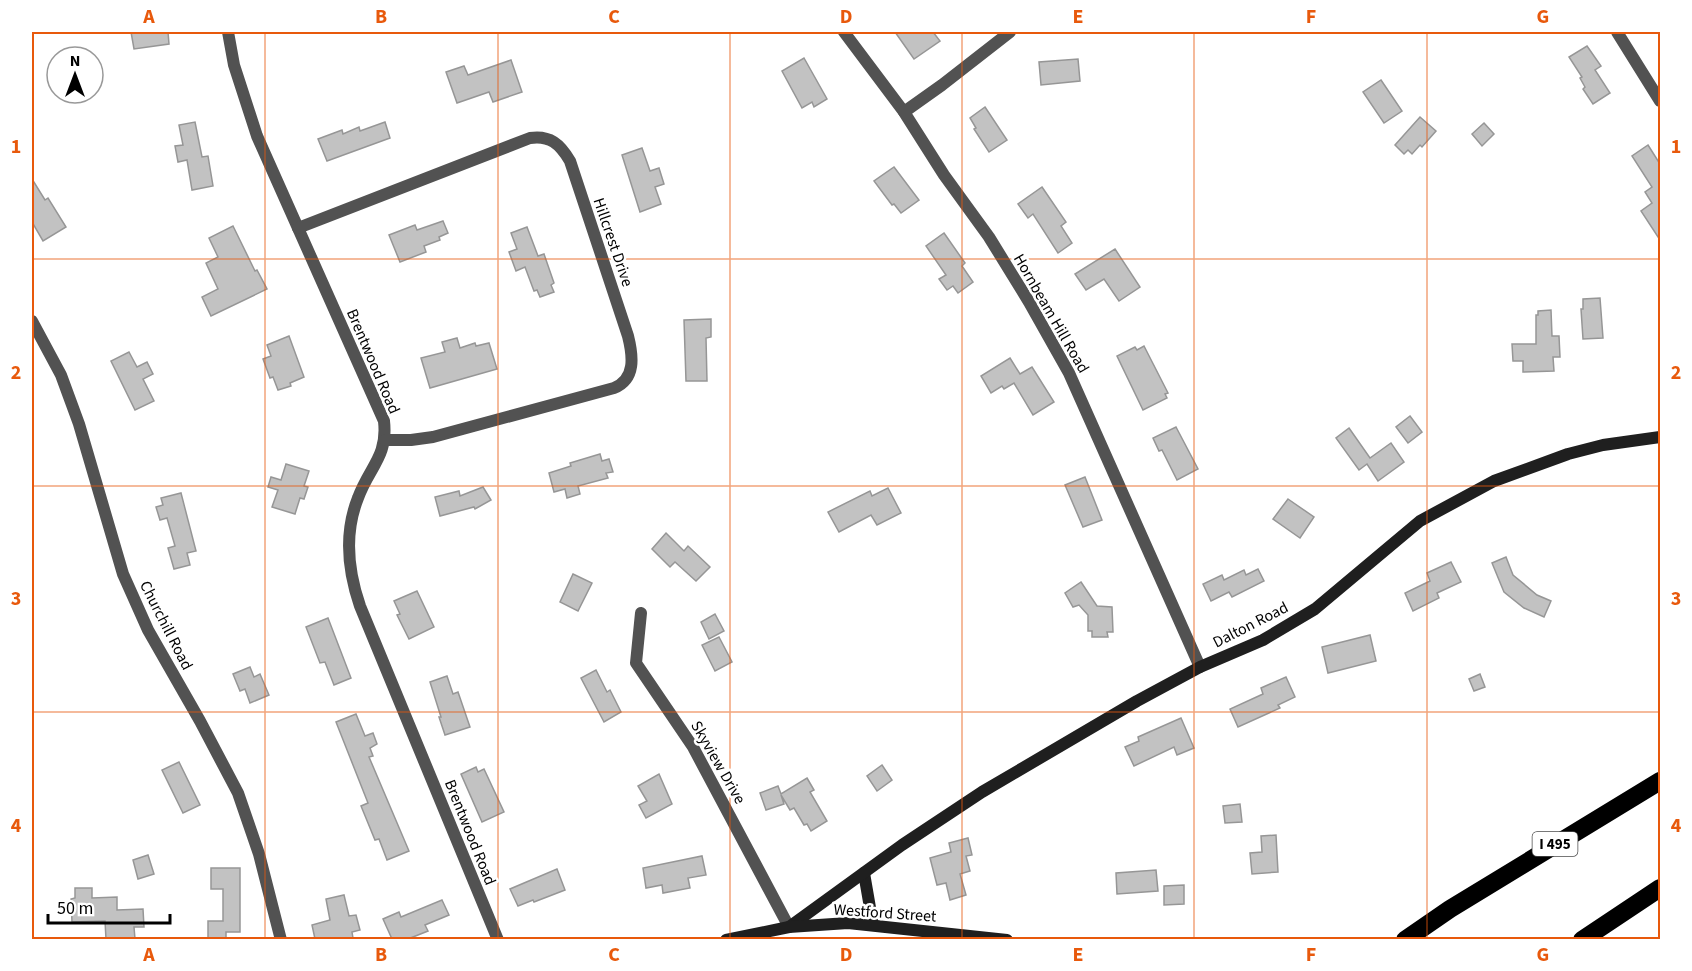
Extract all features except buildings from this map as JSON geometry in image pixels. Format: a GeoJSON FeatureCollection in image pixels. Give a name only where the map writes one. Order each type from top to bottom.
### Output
{"type":"FeatureCollection","features":[{"type":"Feature","properties":{"kind":"highway","name":"I 495"},"geometry":{"type":"LineString","coordinates":[[1405,939],[1660,778]]}},
{"type":"Feature","properties":{"kind":"highway"},"geometry":{"type":"LineString","coordinates":[[1582,939],[1660,889]]}},
{"type":"Feature","properties":{"kind":"street","name":"Brentwood Road"},"geometry":{"type":"LineString","coordinates":[[228,32],[234,65],[247,109],[272,172],[384,421],[385,440],[382,451],[364,484],[353,513],[349,546],[352,579],[360,606],[498,939]]}},
{"type":"Feature","properties":{"kind":"street","name":"Hornbeam Hill Road"},"geometry":{"type":"LineString","coordinates":[[844,32],[904,112],[944,175],[989,237],[1069,373],[1200,667]]}},
{"type":"Feature","properties":{"kind":"street"},"geometry":{"type":"LineString","coordinates":[[904,112],[1010,32]]}},
{"type":"Feature","properties":{"kind":"street"},"geometry":{"type":"LineString","coordinates":[[1617,32],[1660,101]]}},
{"type":"Feature","properties":{"kind":"street","name":"Hillcrest Drive"},"geometry":{"type":"LineString","coordinates":[[298,228],[530,138],[541,137],[553,141],[570,161],[628,336],[632,361],[629,376],[614,388],[433,436],[411,440],[385,440]]}},
{"type":"Feature","properties":{"kind":"street","name":"Churchill Road"},"geometry":{"type":"LineString","coordinates":[[32,321],[61,375],[79,424],[123,574],[148,630],[238,793],[259,854],[281,939]]}},
{"type":"Feature","properties":{"kind":"street","name":"Dalton Road"},"geometry":{"type":"LineString","coordinates":[[789,927],[902,845],[982,792],[1063,743],[1200,667],[1263,640],[1315,609],[1420,521],[1494,481],[1576,452],[1660,437]]}},
{"type":"Feature","properties":{"kind":"street","name":"Skyview Drive"},"geometry":{"type":"LineString","coordinates":[[641,613],[636,663],[693,747],[789,927]]}},
{"type":"Feature","properties":{"kind":"street"},"geometry":{"type":"LineString","coordinates":[[864,873],[873,926]]}},
{"type":"Feature","properties":{"kind":"street","name":"Westford Street"},"geometry":{"type":"LineString","coordinates":[[726,939],[789,927],[848,923],[1007,939]]}}]}
